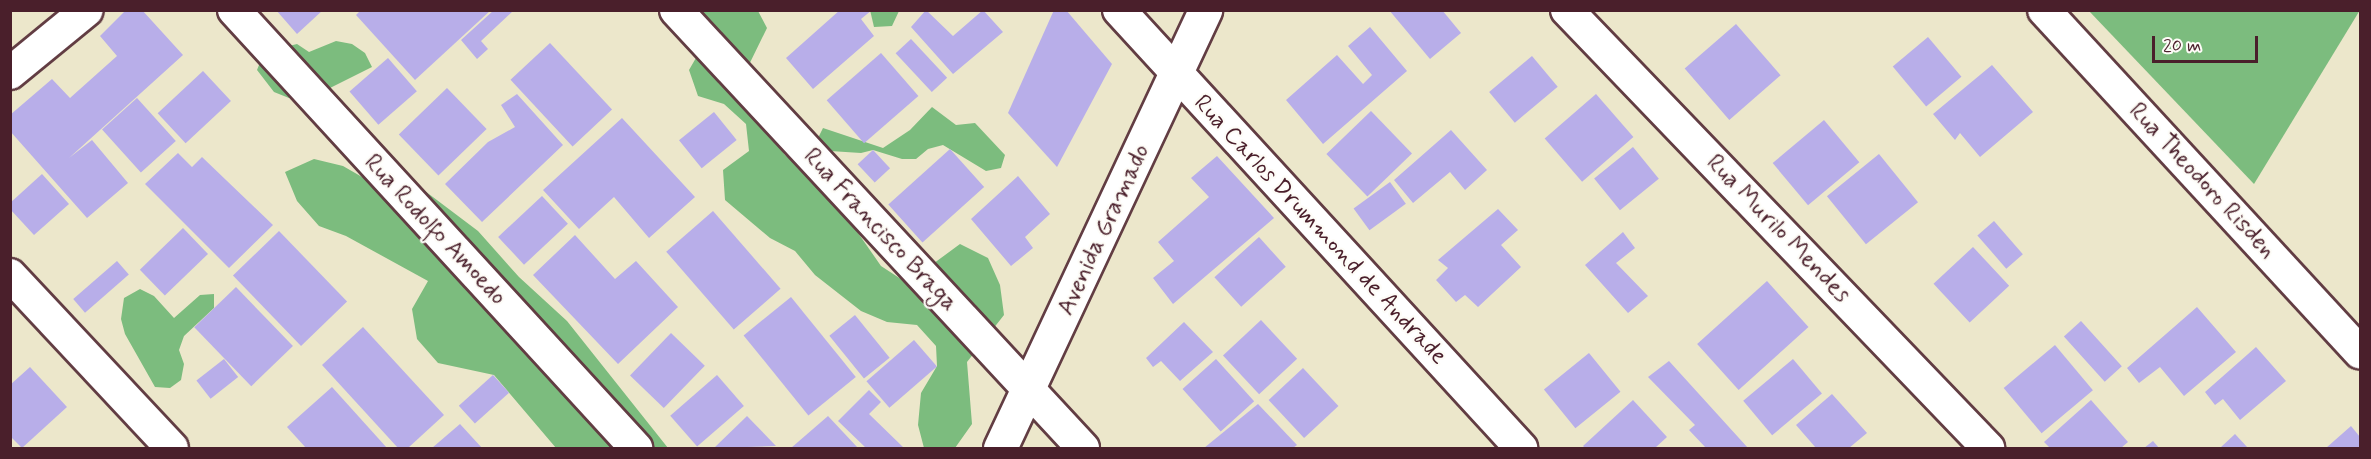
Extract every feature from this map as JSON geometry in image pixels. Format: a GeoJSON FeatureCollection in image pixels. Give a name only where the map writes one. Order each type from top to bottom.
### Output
{"type":"FeatureCollection","features":[{"type":"Feature","properties":{"kind":"street"},"geometry":{"type":"LineString","coordinates":[[10,73],[87,10]]}},
{"type":"Feature","properties":{"kind":"street","name":"Rua Rodolfo Amoedo"},"geometry":{"type":"LineString","coordinates":[[234,10],[636,448]]}},
{"type":"Feature","properties":{"kind":"street","name":"Rua Francisco Braga"},"geometry":{"type":"LineString","coordinates":[[676,10],[1083,448]]}},
{"type":"Feature","properties":{"kind":"street","name":"Rua Carlos Drummond de Andrade"},"geometry":{"type":"LineString","coordinates":[[1119,10],[1521,448]]}},
{"type":"Feature","properties":{"kind":"street","name":"Avenida Gramado"},"geometry":{"type":"LineString","coordinates":[[1000,448],[1029,391],[1205,10]]}},
{"type":"Feature","properties":{"kind":"street","name":"Rua Murilo Mendes"},"geometry":{"type":"LineString","coordinates":[[1567,10],[1988,448]]}},
{"type":"Feature","properties":{"kind":"street","name":"Rua Theodoro Risden"},"geometry":{"type":"LineString","coordinates":[[2044,10],[2361,352]]}},
{"type":"Feature","properties":{"kind":"street"},"geometry":{"type":"LineString","coordinates":[[10,275],[172,448]]}},
{"type":"Feature","properties":{"kind":"green space"},"geometry":{"type":"Polygon","coordinates":[[[870,10],[899,11],[892,26],[874,27],[870,10]]]}},
{"type":"Feature","properties":{"kind":"green space"},"geometry":{"type":"Polygon","coordinates":[[[2089,10],[2360,10],[2254,184],[2089,11],[2089,10]]]}},
{"type":"Feature","properties":{"kind":"green space"},"geometry":{"type":"Polygon","coordinates":[[[667,11],[758,11],[767,28],[742,79],[767,131],[785,155],[831,194],[881,266],[907,283],[960,244],[988,258],[1000,285],[1004,315],[967,362],[972,424],[955,448],[924,448],[918,425],[921,393],[937,366],[936,346],[917,325],[887,322],[861,311],[815,275],[795,251],[770,238],[725,200],[723,170],[749,151],[746,124],[724,104],[698,96],[689,70],[704,44],[676,34],[667,11]]]}},
{"type":"Feature","properties":{"kind":"green space"},"geometry":{"type":"Polygon","coordinates":[[[336,41],[352,44],[365,53],[372,67],[318,94],[289,98],[274,92],[257,70],[263,55],[281,48],[297,44],[309,52],[336,41]]]}},
{"type":"Feature","properties":{"kind":"green space"},"geometry":{"type":"Polygon","coordinates":[[[932,107],[956,125],[975,123],[1005,155],[1001,168],[986,171],[943,145],[928,149],[916,159],[902,159],[873,150],[861,153],[830,151],[816,142],[823,128],[883,148],[910,130],[932,107]]]}},
{"type":"Feature","properties":{"kind":"green space"},"geometry":{"type":"Polygon","coordinates":[[[314,159],[343,166],[369,181],[375,171],[405,176],[478,231],[519,277],[567,321],[668,448],[556,448],[494,375],[438,363],[417,339],[412,309],[428,281],[346,236],[319,226],[297,201],[285,172],[314,159]]]}},
{"type":"Feature","properties":{"kind":"green space"},"geometry":{"type":"Polygon","coordinates":[[[140,289],[154,296],[174,318],[200,295],[214,294],[214,308],[184,336],[179,350],[184,364],[181,380],[170,388],[155,387],[125,334],[121,319],[124,298],[140,289]]]}},
{"type":"Feature","properties":{"kind":"building"},"geometry":{"type":"Polygon","coordinates":[[[126,10],[142,10],[183,55],[69,158],[92,140],[128,183],[87,218],[10,131],[10,115],[52,79],[70,98],[117,56],[100,36],[126,10]]]}},
{"type":"Feature","properties":{"kind":"building"},"geometry":{"type":"Polygon","coordinates":[[[276,10],[323,10],[297,34],[276,10]]]}},
{"type":"Feature","properties":{"kind":"building"},"geometry":{"type":"Polygon","coordinates":[[[361,10],[491,10],[415,80],[356,15],[361,10]]]}},
{"type":"Feature","properties":{"kind":"building"},"geometry":{"type":"Polygon","coordinates":[[[494,10],[514,10],[481,41],[488,49],[477,59],[461,40],[494,10]]]}},
{"type":"Feature","properties":{"kind":"building"},"geometry":{"type":"Polygon","coordinates":[[[840,10],[872,10],[861,19],[874,36],[813,89],[786,58],[840,10]]]}},
{"type":"Feature","properties":{"kind":"building"},"geometry":{"type":"Polygon","coordinates":[[[926,10],[953,36],[983,10],[1003,32],[953,74],[911,27],[926,10]]]}},
{"type":"Feature","properties":{"kind":"building"},"geometry":{"type":"Polygon","coordinates":[[[1054,10],[1066,10],[1112,64],[1057,167],[1008,113],[1054,10]]]}},
{"type":"Feature","properties":{"kind":"building"},"geometry":{"type":"Polygon","coordinates":[[[1389,10],[1442,10],[1461,33],[1430,59],[1389,10]]]}},
{"type":"Feature","properties":{"kind":"building"},"geometry":{"type":"Polygon","coordinates":[[[1736,24],[1781,75],[1729,120],[1685,69],[1736,24]]]}},
{"type":"Feature","properties":{"kind":"building"},"geometry":{"type":"Polygon","coordinates":[[[1370,27],[1407,71],[1323,144],[1286,100],[1337,55],[1363,84],[1372,75],[1348,46],[1370,27]]]}},
{"type":"Feature","properties":{"kind":"building"},"geometry":{"type":"Polygon","coordinates":[[[1928,37],[1961,77],[1926,106],[1893,67],[1928,37]]]}},
{"type":"Feature","properties":{"kind":"building"},"geometry":{"type":"Polygon","coordinates":[[[911,39],[947,78],[932,92],[896,53],[911,39]]]}},
{"type":"Feature","properties":{"kind":"building"},"geometry":{"type":"Polygon","coordinates":[[[550,43],[612,110],[573,146],[511,80],[550,43]]]}},
{"type":"Feature","properties":{"kind":"building"},"geometry":{"type":"Polygon","coordinates":[[[881,53],[918,96],[864,143],[827,100],[881,53]]]}},
{"type":"Feature","properties":{"kind":"building"},"geometry":{"type":"Polygon","coordinates":[[[1532,56],[1558,87],[1515,123],[1489,92],[1532,56]]]}},
{"type":"Feature","properties":{"kind":"building"},"geometry":{"type":"Polygon","coordinates":[[[388,58],[417,91],[378,125],[350,91],[388,58]]]}},
{"type":"Feature","properties":{"kind":"building"},"geometry":{"type":"Polygon","coordinates":[[[1992,65],[2033,112],[1980,157],[1960,133],[1955,140],[1933,114],[1992,65]]]}},
{"type":"Feature","properties":{"kind":"building"},"geometry":{"type":"Polygon","coordinates":[[[203,71],[231,101],[186,143],[158,113],[203,71]]]}},
{"type":"Feature","properties":{"kind":"building"},"geometry":{"type":"Polygon","coordinates":[[[447,88],[487,129],[438,176],[399,135],[447,88]]]}},
{"type":"Feature","properties":{"kind":"building"},"geometry":{"type":"Polygon","coordinates":[[[517,94],[563,145],[482,222],[445,184],[488,142],[515,127],[501,105],[517,94]]]}},
{"type":"Feature","properties":{"kind":"building"},"geometry":{"type":"Polygon","coordinates":[[[1596,94],[1633,137],[1582,182],[1545,139],[1596,94]]]}},
{"type":"Feature","properties":{"kind":"building"},"geometry":{"type":"Polygon","coordinates":[[[137,98],[176,141],[141,173],[102,129],[137,98]]]}},
{"type":"Feature","properties":{"kind":"building"},"geometry":{"type":"Polygon","coordinates":[[[1371,111],[1412,153],[1367,197],[1326,154],[1371,111]]]}},
{"type":"Feature","properties":{"kind":"building"},"geometry":{"type":"Polygon","coordinates":[[[714,112],[737,140],[702,168],[679,140],[714,112]]]}},
{"type":"Feature","properties":{"kind":"building"},"geometry":{"type":"Polygon","coordinates":[[[622,118],[695,197],[649,238],[614,197],[579,229],[543,190],[622,118]]]}},
{"type":"Feature","properties":{"kind":"building"},"geometry":{"type":"Polygon","coordinates":[[[1824,120],[1859,162],[1808,205],[1773,163],[1824,120]]]}},
{"type":"Feature","properties":{"kind":"building"},"geometry":{"type":"Polygon","coordinates":[[[1451,130],[1487,170],[1465,190],[1450,172],[1413,203],[1394,180],[1451,130]]]}},
{"type":"Feature","properties":{"kind":"building"},"geometry":{"type":"Polygon","coordinates":[[[1633,147],[1659,179],[1620,210],[1594,178],[1633,147]]]}},
{"type":"Feature","properties":{"kind":"building"},"geometry":{"type":"Polygon","coordinates":[[[950,149],[984,187],[922,242],[888,205],[950,149]]]}},
{"type":"Feature","properties":{"kind":"building"},"geometry":{"type":"Polygon","coordinates":[[[873,150],[890,168],[875,183],[858,164],[873,150]]]}},
{"type":"Feature","properties":{"kind":"building"},"geometry":{"type":"Polygon","coordinates":[[[178,153],[192,167],[202,157],[273,225],[229,268],[145,184],[178,153]]]}},
{"type":"Feature","properties":{"kind":"building"},"geometry":{"type":"Polygon","coordinates":[[[1879,154],[1918,202],[1866,244],[1827,196],[1879,154]]]}},
{"type":"Feature","properties":{"kind":"building"},"geometry":{"type":"Polygon","coordinates":[[[1217,156],[1274,218],[1173,304],[1153,278],[1174,261],[1158,242],[1209,197],[1191,178],[1217,156]]]}},
{"type":"Feature","properties":{"kind":"building"},"geometry":{"type":"Polygon","coordinates":[[[42,174],[69,204],[34,235],[10,209],[10,203],[42,174]]]}},
{"type":"Feature","properties":{"kind":"building"},"geometry":{"type":"Polygon","coordinates":[[[1018,176],[1050,214],[1025,237],[1033,248],[1011,266],[971,219],[1018,176]]]}},
{"type":"Feature","properties":{"kind":"building"},"geometry":{"type":"Polygon","coordinates":[[[1390,182],[1406,204],[1369,230],[1354,208],[1390,182]]]}},
{"type":"Feature","properties":{"kind":"building"},"geometry":{"type":"Polygon","coordinates":[[[542,196],[568,224],[524,265],[498,237],[542,196]]]}},
{"type":"Feature","properties":{"kind":"building"},"geometry":{"type":"Polygon","coordinates":[[[1498,209],[1518,230],[1501,245],[1521,267],[1478,307],[1465,295],[1456,302],[1436,280],[1448,268],[1438,260],[1498,209]]]}},
{"type":"Feature","properties":{"kind":"building"},"geometry":{"type":"Polygon","coordinates":[[[713,211],[781,289],[734,329],[666,252],[713,211]]]}},
{"type":"Feature","properties":{"kind":"building"},"geometry":{"type":"Polygon","coordinates":[[[1994,221],[2023,254],[2006,269],[1977,235],[1994,221]]]}},
{"type":"Feature","properties":{"kind":"building"},"geometry":{"type":"Polygon","coordinates":[[[183,228],[208,254],[165,296],[140,270],[183,228]]]}},
{"type":"Feature","properties":{"kind":"building"},"geometry":{"type":"Polygon","coordinates":[[[279,231],[347,301],[301,346],[233,275],[279,231]]]}},
{"type":"Feature","properties":{"kind":"building"},"geometry":{"type":"Polygon","coordinates":[[[1623,232],[1635,248],[1616,263],[1648,296],[1628,313],[1585,265],[1623,232]]]}},
{"type":"Feature","properties":{"kind":"building"},"geometry":{"type":"Polygon","coordinates":[[[575,235],[615,279],[636,261],[678,307],[618,364],[533,275],[575,235]]]}},
{"type":"Feature","properties":{"kind":"building"},"geometry":{"type":"Polygon","coordinates":[[[1259,237],[1286,267],[1241,307],[1214,277],[1259,237]]]}},
{"type":"Feature","properties":{"kind":"building"},"geometry":{"type":"Polygon","coordinates":[[[1973,247],[2009,286],[1970,323],[1934,284],[1973,247]]]}},
{"type":"Feature","properties":{"kind":"building"},"geometry":{"type":"Polygon","coordinates":[[[117,261],[129,275],[85,313],[73,299],[117,261]]]}},
{"type":"Feature","properties":{"kind":"building"},"geometry":{"type":"Polygon","coordinates":[[[1767,281],[1808,327],[1739,390],[1697,344],[1767,281]]]}},
{"type":"Feature","properties":{"kind":"building"},"geometry":{"type":"Polygon","coordinates":[[[236,287],[293,346],[251,386],[194,327],[236,287]]]}},
{"type":"Feature","properties":{"kind":"building"},"geometry":{"type":"Polygon","coordinates":[[[791,297],[856,377],[808,415],[744,335],[791,297]]]}},
{"type":"Feature","properties":{"kind":"building"},"geometry":{"type":"Polygon","coordinates":[[[2197,307],[2236,352],[2184,396],[2160,367],[2139,383],[2127,368],[2197,307]]]}},
{"type":"Feature","properties":{"kind":"building"},"geometry":{"type":"Polygon","coordinates":[[[855,315],[890,358],[864,379],[829,336],[855,315]]]}},
{"type":"Feature","properties":{"kind":"building"},"geometry":{"type":"Polygon","coordinates":[[[1261,320],[1297,359],[1259,394],[1223,355],[1261,320]]]}},
{"type":"Feature","properties":{"kind":"building"},"geometry":{"type":"Polygon","coordinates":[[[2081,321],[2122,366],[2105,382],[2064,336],[2081,321]]]}},
{"type":"Feature","properties":{"kind":"building"},"geometry":{"type":"Polygon","coordinates":[[[1184,322],[1213,352],[1180,381],[1161,361],[1153,367],[1146,358],[1184,322]]]}},
{"type":"Feature","properties":{"kind":"building"},"geometry":{"type":"Polygon","coordinates":[[[363,327],[444,415],[408,448],[398,448],[322,365],[363,327]]]}},
{"type":"Feature","properties":{"kind":"building"},"geometry":{"type":"Polygon","coordinates":[[[671,333],[705,366],[664,408],[630,375],[671,333]]]}},
{"type":"Feature","properties":{"kind":"building"},"geometry":{"type":"Polygon","coordinates":[[[914,340],[937,366],[889,408],[866,381],[914,340]]]}},
{"type":"Feature","properties":{"kind":"building"},"geometry":{"type":"Polygon","coordinates":[[[2055,345],[2093,390],[2042,433],[2004,388],[2055,345]]]}},
{"type":"Feature","properties":{"kind":"building"},"geometry":{"type":"Polygon","coordinates":[[[2256,347],[2286,381],[2240,420],[2223,399],[2215,405],[2205,392],[2256,347]]]}},
{"type":"Feature","properties":{"kind":"building"},"geometry":{"type":"Polygon","coordinates":[[[1589,353],[1620,392],[1575,428],[1544,390],[1589,353]]]}},
{"type":"Feature","properties":{"kind":"building"},"geometry":{"type":"Polygon","coordinates":[[[224,359],[238,377],[211,399],[196,381],[224,359]]]}},
{"type":"Feature","properties":{"kind":"building"},"geometry":{"type":"Polygon","coordinates":[[[1216,359],[1254,401],[1221,431],[1183,389],[1216,359]]]}},
{"type":"Feature","properties":{"kind":"building"},"geometry":{"type":"Polygon","coordinates":[[[1793,359],[1822,393],[1772,435],[1743,401],[1793,359]]]}},
{"type":"Feature","properties":{"kind":"building"},"geometry":{"type":"Polygon","coordinates":[[[1669,361],[1748,448],[1706,448],[1689,430],[1695,425],[1648,377],[1669,361]]]}},
{"type":"Feature","properties":{"kind":"building"},"geometry":{"type":"Polygon","coordinates":[[[30,367],[67,407],[22,448],[10,436],[10,385],[30,367]]]}},
{"type":"Feature","properties":{"kind":"building"},"geometry":{"type":"Polygon","coordinates":[[[1303,368],[1338,406],[1304,438],[1269,400],[1303,368]]]}},
{"type":"Feature","properties":{"kind":"building"},"geometry":{"type":"Polygon","coordinates":[[[493,375],[509,393],[475,424],[459,406],[493,375]]]}},
{"type":"Feature","properties":{"kind":"building"},"geometry":{"type":"Polygon","coordinates":[[[717,375],[744,406],[697,447],[670,416],[717,375]]]}},
{"type":"Feature","properties":{"kind":"building"},"geometry":{"type":"Polygon","coordinates":[[[332,387],[387,448],[306,448],[287,427],[332,387]]]}},
{"type":"Feature","properties":{"kind":"building"},"geometry":{"type":"Polygon","coordinates":[[[869,390],[881,402],[869,414],[904,448],[866,448],[838,421],[869,390]]]}},
{"type":"Feature","properties":{"kind":"building"},"geometry":{"type":"Polygon","coordinates":[[[1832,394],[1867,433],[1849,448],[1816,448],[1796,425],[1832,394]]]}},
{"type":"Feature","properties":{"kind":"building"},"geometry":{"type":"Polygon","coordinates":[[[1633,400],[1667,437],[1655,448],[1585,448],[1583,446],[1633,400]]]}},
{"type":"Feature","properties":{"kind":"building"},"geometry":{"type":"Polygon","coordinates":[[[2091,400],[2128,442],[2121,448],[2050,448],[2044,442],[2091,400]]]}},
{"type":"Feature","properties":{"kind":"building"},"geometry":{"type":"Polygon","coordinates":[[[1258,404],[1297,445],[1293,448],[1204,448],[1258,404]]]}},
{"type":"Feature","properties":{"kind":"building"},"geometry":{"type":"Polygon","coordinates":[[[747,416],[776,446],[714,448],[747,416]]]}},
{"type":"Feature","properties":{"kind":"building"},"geometry":{"type":"Polygon","coordinates":[[[828,416],[858,448],[791,448],[828,416]]]}},
{"type":"Feature","properties":{"kind":"building"},"geometry":{"type":"Polygon","coordinates":[[[460,424],[482,448],[432,448],[460,424]]]}},
{"type":"Feature","properties":{"kind":"building"},"geometry":{"type":"Polygon","coordinates":[[[2351,426],[2360,437],[2360,448],[2326,448],[2351,426]]]}},
{"type":"Feature","properties":{"kind":"building"},"geometry":{"type":"Polygon","coordinates":[[[2235,434],[2248,448],[2220,448],[2235,434]]]}},
{"type":"Feature","properties":{"kind":"building"},"geometry":{"type":"Polygon","coordinates":[[[2153,441],[2159,448],[2144,448],[2153,441]]]}}]}
